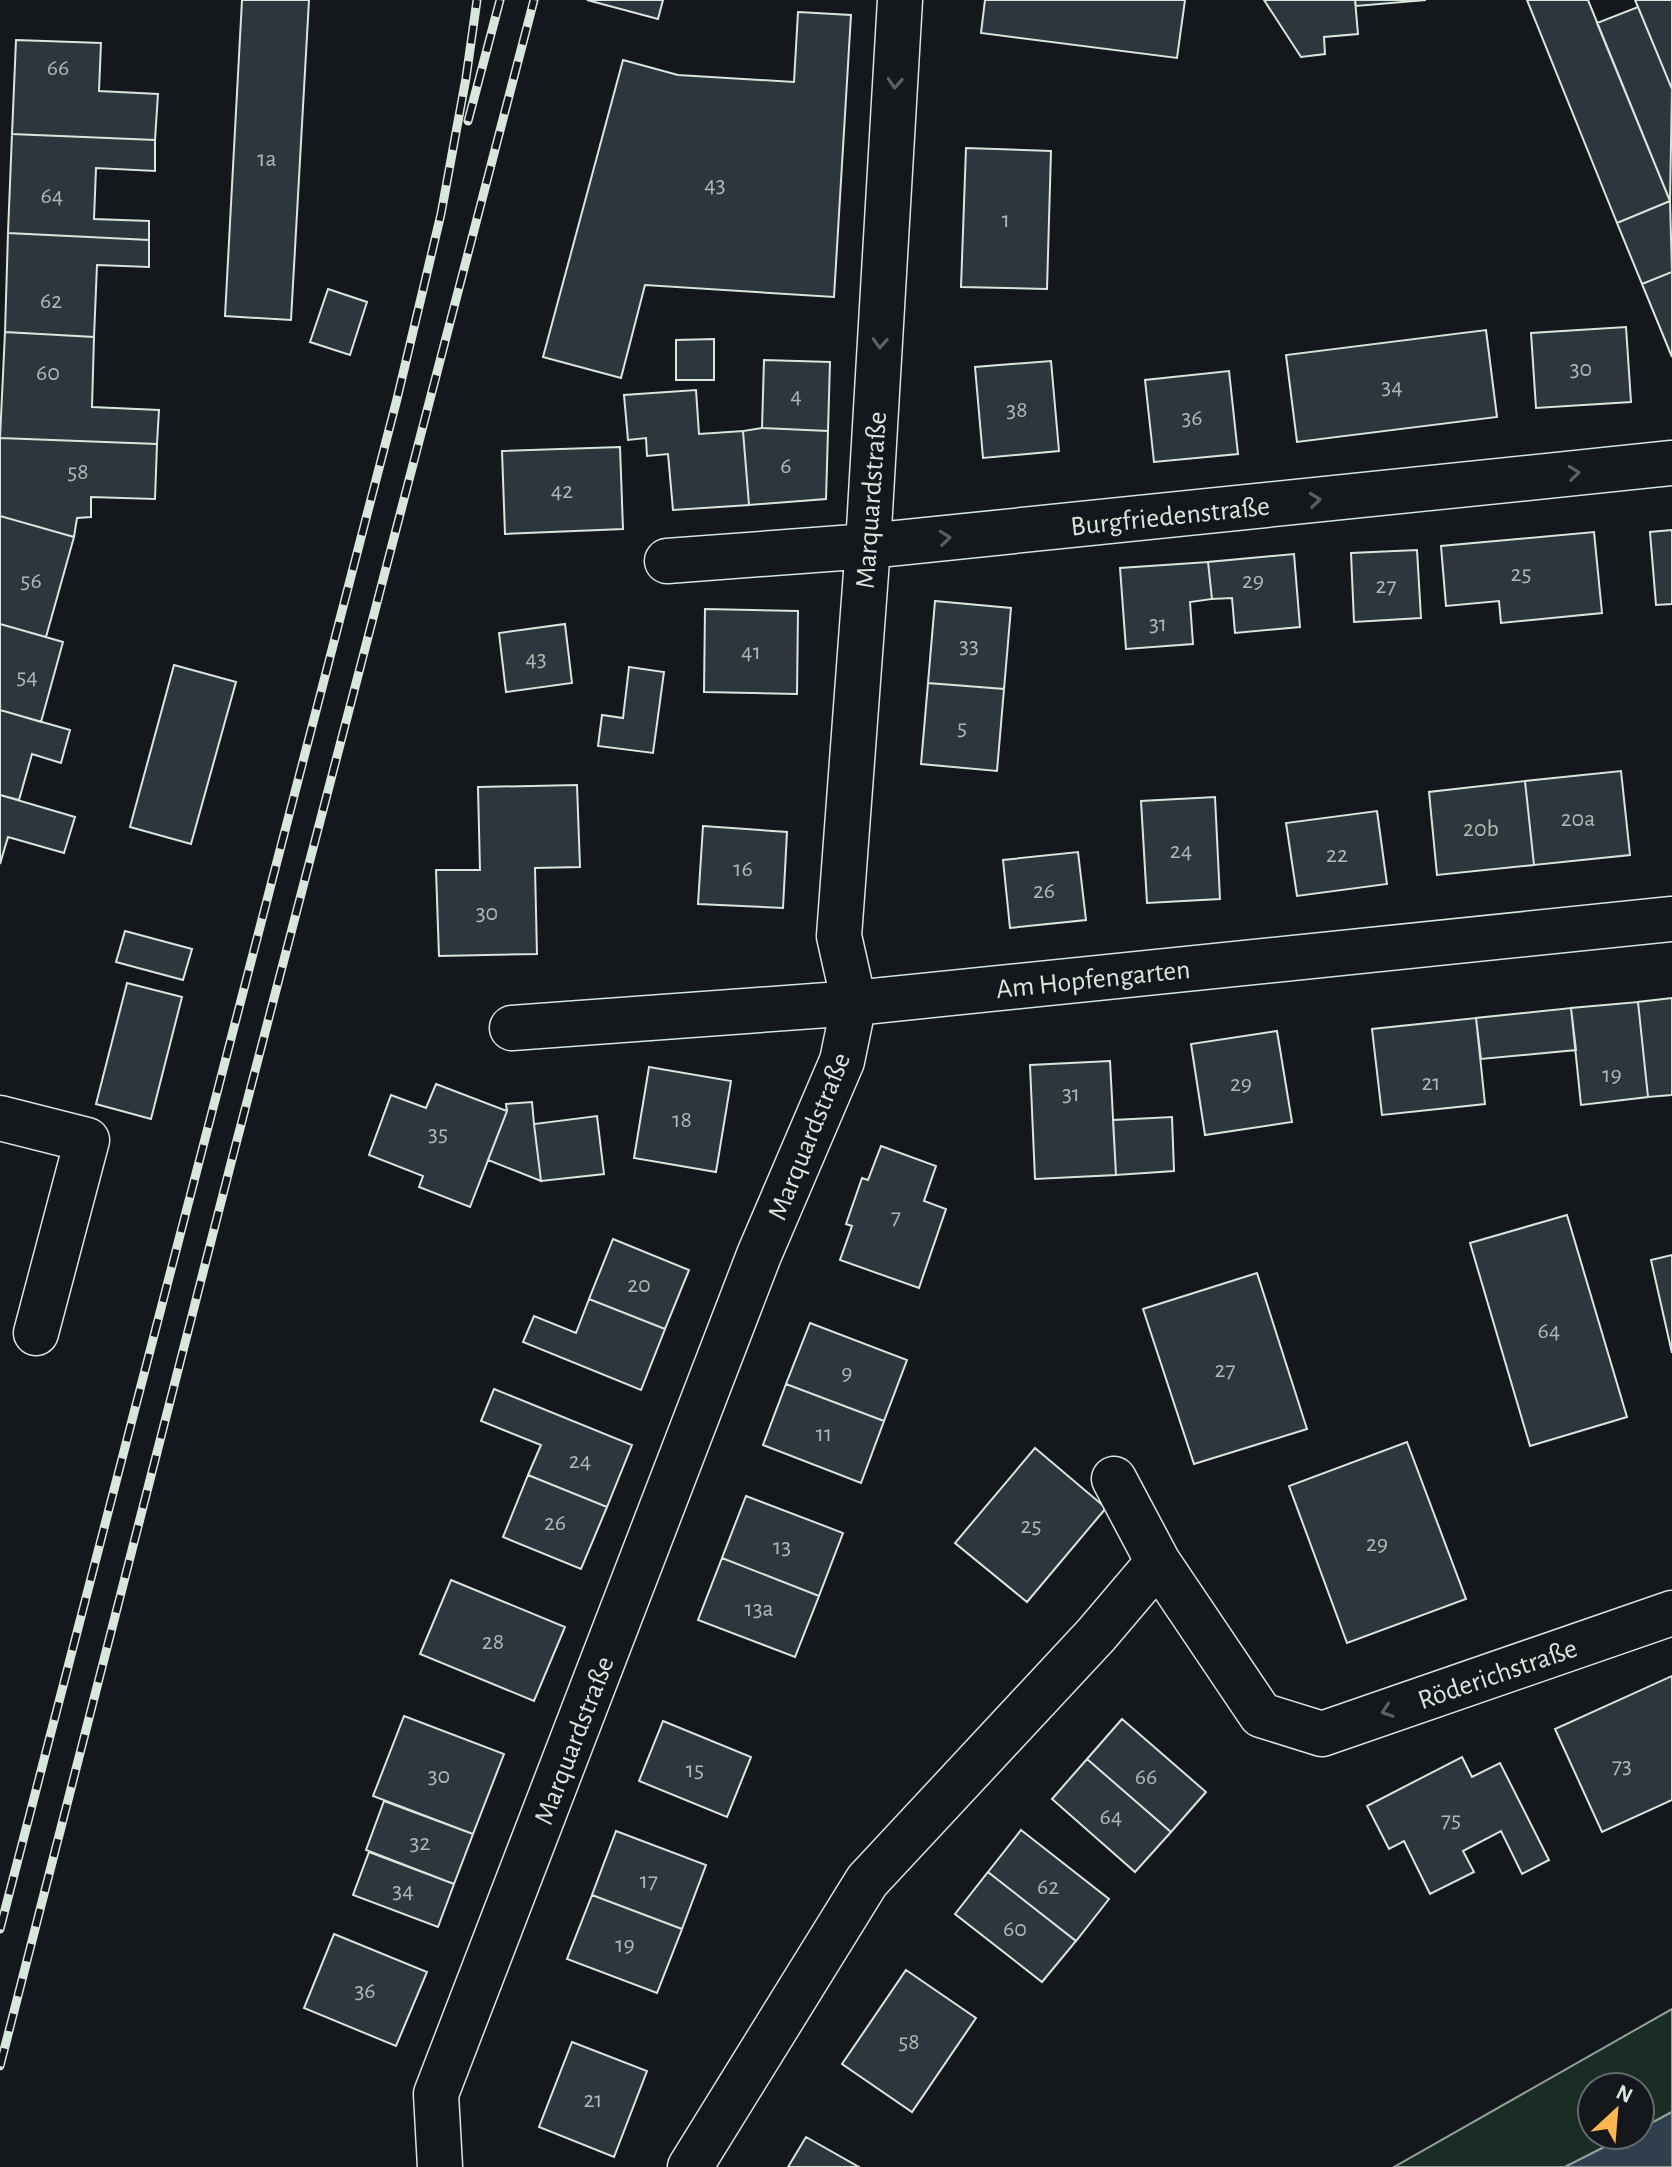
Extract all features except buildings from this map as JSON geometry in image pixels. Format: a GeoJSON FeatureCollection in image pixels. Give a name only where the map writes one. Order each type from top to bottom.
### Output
{"type":"FeatureCollection","features":[{"type":"Feature","properties":{"kind":"street","name":"Marquardstraße"},"geometry":{"type":"LineString","coordinates":[[440,2167],[436,2094],[759,1255],[842,1061],[854,1003],[839,936],[868,546],[900,0]]}},
{"type":"Feature","properties":{"kind":"street","name":"Burgfriedenstraße"},"geometry":{"type":"LineString","coordinates":[[667,561],[868,546],[1672,463]]}},
{"type":"Feature","properties":{"kind":"street","name":"Am Hopfengarten"},"geometry":{"type":"LineString","coordinates":[[512,1028],[854,1003],[1672,919]]}},
{"type":"Feature","properties":{"kind":"street"},"geometry":{"type":"LineString","coordinates":[[0,1118],[87,1140],[36,1333]]}},
{"type":"Feature","properties":{"kind":"street"},"geometry":{"type":"LineString","coordinates":[[690,2167],[867,1881],[1096,1635],[1158,1562],[1114,1479]]}},
{"type":"Feature","properties":{"kind":"street","name":"Röderichstraße"},"geometry":{"type":"LineString","coordinates":[[1158,1562],[1261,1715],[1322,1734],[1672,1613]]}},
{"type":"Feature","properties":{"kind":"green space"},"geometry":{"type":"Polygon","coordinates":[[[1672,2009],[1672,2112],[1656,2120],[1656,2071],[1576,2071],[1576,2151],[1596,2151],[1565,2167],[1394,2167],[1672,2009]]]}},
{"type":"Feature","properties":{"kind":"water"},"geometry":{"type":"Polygon","coordinates":[[[1672,2112],[1672,2167],[1565,2167],[1596,2151],[1656,2151],[1656,2120],[1672,2112]]]}},
{"type":"Feature","properties":{"kind":"railway"},"geometry":{"type":"LineString","coordinates":[[0,1929],[397,399],[441,214],[477,0]]}},
{"type":"Feature","properties":{"kind":"railway"},"geometry":{"type":"LineString","coordinates":[[468,121],[500,0]]}},
{"type":"Feature","properties":{"kind":"railway"},"geometry":{"type":"LineString","coordinates":[[0,2066],[534,0]]}}]}
